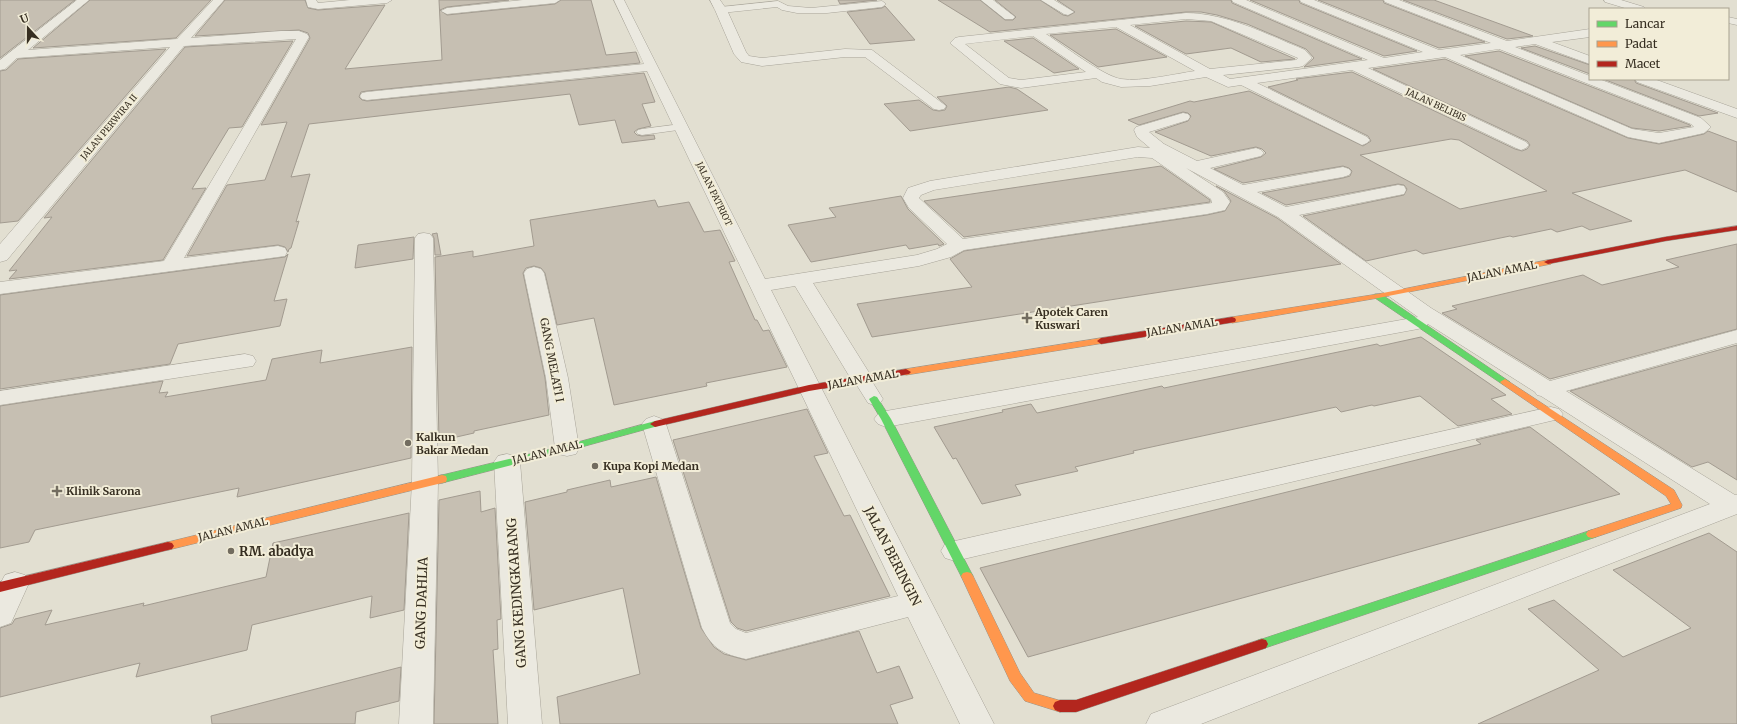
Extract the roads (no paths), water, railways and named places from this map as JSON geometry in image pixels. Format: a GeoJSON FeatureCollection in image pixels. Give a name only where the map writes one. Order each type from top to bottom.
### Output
{"type":"FeatureCollection","features":[{"type":"Feature","properties":{"kind":"street"},"geometry":{"type":"LineString","coordinates":[[1,64],[84,0]]}},
{"type":"Feature","properties":{"kind":"street","name":"JALAN PERWIRA II"},"geometry":{"type":"LineString","coordinates":[[0,256],[180,43],[219,0]]}},
{"type":"Feature","properties":{"kind":"street"},"geometry":{"type":"LineString","coordinates":[[312,0],[312,5],[318,6],[387,0]]}},
{"type":"Feature","properties":{"kind":"street"},"geometry":{"type":"LineString","coordinates":[[447,11],[555,0]]}},
{"type":"Feature","properties":{"kind":"street","name":"JALAN PATRIOT"},"geometry":{"type":"LineString","coordinates":[[619,0],[809,388]]}},
{"type":"Feature","properties":{"kind":"street"},"geometry":{"type":"LineString","coordinates":[[986,0],[1008,17]]}},
{"type":"Feature","properties":{"kind":"street"},"geometry":{"type":"LineString","coordinates":[[1046,0],[1068,12]]}},
{"type":"Feature","properties":{"kind":"street"},"geometry":{"type":"LineString","coordinates":[[1237,0],[1381,61]]}},
{"type":"Feature","properties":{"kind":"street"},"geometry":{"type":"LineString","coordinates":[[1305,0],[1439,53],[1628,133],[1659,138],[1699,130],[1704,126],[1696,121],[1593,80]]}},
{"type":"Feature","properties":{"kind":"street"},"geometry":{"type":"LineString","coordinates":[[1389,0],[1589,79]]}},
{"type":"Feature","properties":{"kind":"street"},"geometry":{"type":"LineString","coordinates":[[1609,0],[1637,8]]}},
{"type":"Feature","properties":{"kind":"street"},"geometry":{"type":"LineString","coordinates":[[718,5],[740,54],[745,59],[762,62],[845,53],[868,54],[939,106]]}},
{"type":"Feature","properties":{"kind":"street"},"geometry":{"type":"LineString","coordinates":[[1103,13],[1228,83],[1589,33]]}},
{"type":"Feature","properties":{"kind":"street"},"geometry":{"type":"LineString","coordinates":[[1023,22],[1036,32],[1098,74],[1114,81],[1135,84],[1208,73],[1299,63],[1306,58],[1301,54],[1207,16],[1186,16],[1036,32],[959,41],[956,43],[1005,81],[1012,83],[1021,84],[1098,74]]}},
{"type":"Feature","properties":{"kind":"street"},"geometry":{"type":"LineString","coordinates":[[13,55],[281,34],[299,35],[303,38],[170,265]]}},
{"type":"Feature","properties":{"kind":"street"},"geometry":{"type":"LineString","coordinates":[[1535,40],[1589,60]]}},
{"type":"Feature","properties":{"kind":"street","name":"JALAN BELIBIS"},"geometry":{"type":"LineString","coordinates":[[1352,65],[1521,145]]}},
{"type":"Feature","properties":{"kind":"street"},"geometry":{"type":"LineString","coordinates":[[367,96],[651,66]]}},
{"type":"Feature","properties":{"kind":"street"},"geometry":{"type":"LineString","coordinates":[[1645,80],[1737,114]]}},
{"type":"Feature","properties":{"kind":"street"},"geometry":{"type":"LineString","coordinates":[[1243,81],[1362,140]]}},
{"type":"Feature","properties":{"kind":"street"},"geometry":{"type":"LineString","coordinates":[[874,399],[955,551],[1015,677],[1030,697],[1065,707],[1076,706],[1666,510],[1677,505],[1670,493],[1418,323],[1386,294],[1284,213],[1159,147],[1145,137],[1141,131],[1145,128],[1183,117]]}},
{"type":"Feature","properties":{"kind":"street"},"geometry":{"type":"LineString","coordinates":[[759,286],[933,256],[952,250],[959,246],[1207,209],[1219,206],[1221,202],[1217,196],[1157,155],[1148,152],[1138,152],[930,186],[914,192],[911,198],[915,204],[959,246]]}},
{"type":"Feature","properties":{"kind":"street"},"geometry":{"type":"LineString","coordinates":[[1195,166],[1256,154]]}},
{"type":"Feature","properties":{"kind":"street"},"geometry":{"type":"LineString","coordinates":[[1242,190],[1343,172]]}},
{"type":"Feature","properties":{"kind":"street"},"geometry":{"type":"LineString","coordinates":[[1284,213],[1398,190]]}},
{"type":"Feature","properties":{"kind":"street","name":"JALAN AMAL"},"geometry":{"type":"LineString","coordinates":[[8,585],[567,448],[654,424],[809,388],[862,378],[1386,294],[1664,239],[1735,228]]}},
{"type":"Feature","properties":{"kind":"street","name":"GANG DAHLIA"},"geometry":{"type":"LineString","coordinates":[[416,724],[425,482],[424,238]]}},
{"type":"Feature","properties":{"kind":"street"},"geometry":{"type":"LineString","coordinates":[[0,288],[278,252]]}},
{"type":"Feature","properties":{"kind":"street","name":"GANG MELATI I"},"geometry":{"type":"LineString","coordinates":[[534,272],[557,378],[567,448]]}},
{"type":"Feature","properties":{"kind":"street"},"geometry":{"type":"LineString","coordinates":[[801,279],[862,378]]}},
{"type":"Feature","properties":{"kind":"street"},"geometry":{"type":"LineString","coordinates":[[1386,294],[1734,505]]}},
{"type":"Feature","properties":{"kind":"street"},"geometry":{"type":"LineString","coordinates":[[886,419],[1418,323]]}},
{"type":"Feature","properties":{"kind":"street"},"geometry":{"type":"LineString","coordinates":[[1545,390],[1737,336]]}},
{"type":"Feature","properties":{"kind":"street"},"geometry":{"type":"LineString","coordinates":[[0,398],[245,360]]}},
{"type":"Feature","properties":{"kind":"street","name":"JALAN BERINGIN"},"geometry":{"type":"LineString","coordinates":[[809,388],[977,724]]}},
{"type":"Feature","properties":{"kind":"street"},"geometry":{"type":"LineString","coordinates":[[955,551],[1551,414]]}},
{"type":"Feature","properties":{"kind":"street"},"geometry":{"type":"LineString","coordinates":[[654,424],[717,628],[725,638],[735,644],[746,646],[772,638],[917,603]]}},
{"type":"Feature","properties":{"kind":"street","name":"GANG KEDINGKARANG"},"geometry":{"type":"LineString","coordinates":[[506,462],[525,724]]}},
{"type":"Feature","properties":{"kind":"street"},"geometry":{"type":"LineString","coordinates":[[1163,724],[1734,505]]}},
{"type":"Feature","properties":{"kind":"street"},"geometry":{"type":"LineString","coordinates":[[0,615],[8,585]]}},
{"type":"Feature","properties":{"kind":"lane"},"geometry":{"type":"LineString","coordinates":[[718,5],[782,2],[786,9],[809,11],[882,4]]}},
{"type":"Feature","properties":{"kind":"lane"},"geometry":{"type":"LineString","coordinates":[[642,132],[681,127]]}},
{"type":"Feature","properties":{"kind":"lane"},"geometry":{"type":"LineString","coordinates":[[862,378],[874,399]]}},
{"type":"Feature","properties":{"kind":"place","name":"Apotek Caren Kuswari"},"geometry":{"type":"Point","coordinates":[1027,318]}},
{"type":"Feature","properties":{"kind":"place","name":"Kalkun Bakar Medan"},"geometry":{"type":"Point","coordinates":[408,443]}},
{"type":"Feature","properties":{"kind":"place","name":"Kupa Kopi Medan"},"geometry":{"type":"Point","coordinates":[595,466]}},
{"type":"Feature","properties":{"kind":"place","name":"Klinik Sarona"},"geometry":{"type":"Point","coordinates":[57,491]}},
{"type":"Feature","properties":{"kind":"place","name":"RM. abadya"},"geometry":{"type":"Point","coordinates":[231,551]}}]}
